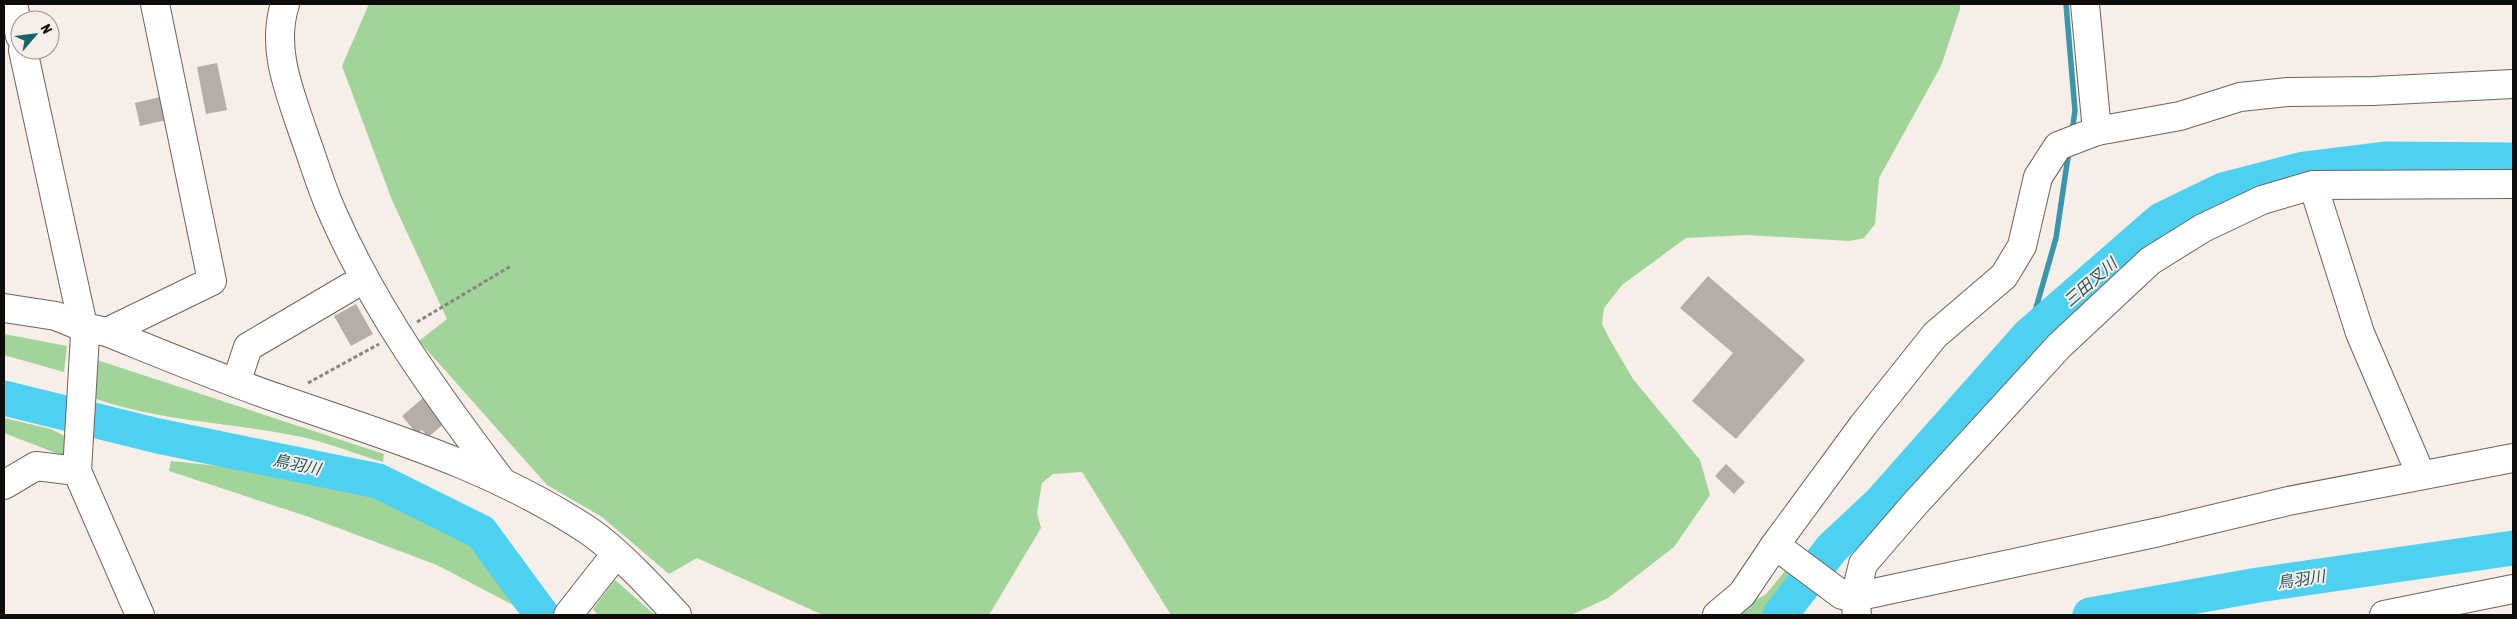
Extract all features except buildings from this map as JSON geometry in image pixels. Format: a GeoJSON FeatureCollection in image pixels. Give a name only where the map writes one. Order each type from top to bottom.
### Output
{"type":"FeatureCollection","features":[{"type":"Feature","properties":{"kind":"street"},"geometry":{"type":"LineString","coordinates":[[91,331],[212,281],[155,4]]}},
{"type":"Feature","properties":{"kind":"street"},"geometry":{"type":"LineString","coordinates":[[285,4],[279,22],[278,48],[288,87],[332,213],[364,277],[426,380],[501,480]]}},
{"type":"Feature","properties":{"kind":"street"},"geometry":{"type":"LineString","coordinates":[[2078,138],[2086,4]]}},
{"type":"Feature","properties":{"kind":"street"},"geometry":{"type":"LineString","coordinates":[[25,60],[91,331],[77,462],[140,615]]}},
{"type":"Feature","properties":{"kind":"street"},"geometry":{"type":"LineString","coordinates":[[1716,615],[1742,594],[1779,548],[1864,424],[1935,335],[2004,276],[2022,246],[2038,177],[2078,138],[2180,116],[2240,97],[2288,92],[2373,91],[2513,84]]}},
{"type":"Feature","properties":{"kind":"street"},"geometry":{"type":"LineString","coordinates":[[1851,602],[1863,564],[1913,506],[2059,346],[2150,261],[2202,228],[2262,200],[2313,185],[2513,184]]}},
{"type":"Feature","properties":{"kind":"street"},"geometry":{"type":"LineString","coordinates":[[2313,185],[2360,333],[2421,475]]}},
{"type":"Feature","properties":{"kind":"street"},"geometry":{"type":"LineString","coordinates":[[236,383],[248,347],[350,287]]}},
{"type":"Feature","properties":{"kind":"street"},"geometry":{"type":"LineString","coordinates":[[4,308],[56,316],[91,331],[280,399],[376,430],[451,458],[501,480],[590,532],[676,615]]}},
{"type":"Feature","properties":{"kind":"street"},"geometry":{"type":"LineString","coordinates":[[1779,548],[1851,602],[2288,501],[2513,458]]}},
{"type":"Feature","properties":{"kind":"street"},"geometry":{"type":"LineString","coordinates":[[4,485],[36,466],[77,462]]}},
{"type":"Feature","properties":{"kind":"street"},"geometry":{"type":"LineString","coordinates":[[568,615],[614,556]]}},
{"type":"Feature","properties":{"kind":"street"},"geometry":{"type":"LineString","coordinates":[[2384,615],[2513,589]]}},
{"type":"Feature","properties":{"kind":"path"},"geometry":{"type":"LineString","coordinates":[[280,399],[397,334],[511,266]]}},
{"type":"Feature","properties":{"kind":"green space"},"geometry":{"type":"Polygon","coordinates":[[[369,4],[1960,4],[1960,9],[1941,66],[1879,178],[1875,224],[1864,238],[1850,241],[1747,235],[1686,238],[1622,285],[1604,308],[1602,324],[1609,338],[1633,379],[1700,460],[1710,495],[1674,547],[1608,598],[1571,615],[1171,615],[1082,472],[1053,474],[1042,483],[1037,513],[1041,528],[989,615],[823,615],[697,558],[669,574],[602,517],[547,485],[419,341],[447,319],[392,200],[342,66],[369,4]]]}},
{"type":"Feature","properties":{"kind":"green space"},"geometry":{"type":"Polygon","coordinates":[[[4,334],[67,346],[64,372],[4,355],[4,334]]]}},
{"type":"Feature","properties":{"kind":"green space"},"geometry":{"type":"Polygon","coordinates":[[[94,359],[384,454],[383,462],[302,437],[169,417],[143,412],[91,397],[94,359]]]}},
{"type":"Feature","properties":{"kind":"green space"},"geometry":{"type":"Polygon","coordinates":[[[4,418],[51,429],[70,439],[70,449],[61,455],[4,433],[4,418]]]}},
{"type":"Feature","properties":{"kind":"green space"},"geometry":{"type":"Polygon","coordinates":[[[171,461],[275,472],[350,490],[410,510],[482,550],[507,573],[532,615],[437,565],[309,517],[169,471],[171,461]]]}},
{"type":"Feature","properties":{"kind":"green space"},"geometry":{"type":"Polygon","coordinates":[[[1786,570],[1798,578],[1771,615],[1731,615],[1766,594],[1786,570]]]}},
{"type":"Feature","properties":{"kind":"green space"},"geometry":{"type":"Polygon","coordinates":[[[615,580],[655,615],[598,615],[593,609],[615,580]]]}},
{"type":"Feature","properties":{"kind":"waterway"},"geometry":{"type":"LineString","coordinates":[[2066,4],[2075,111],[2072,131]]}},
{"type":"Feature","properties":{"kind":"waterway"},"geometry":{"type":"LineString","coordinates":[[2028,336],[2056,238],[2069,150]]}},
{"type":"Feature","properties":{"kind":"waterway","name":"三田叉川"},"geometry":{"type":"LineString","coordinates":[[1780,615],[1832,548],[1880,503],[2028,336],[2161,220],[2223,190],[2304,169],[2385,159],[2513,160]]}},
{"type":"Feature","properties":{"kind":"waterway","name":"鳥羽川"},"geometry":{"type":"LineString","coordinates":[[4,398],[158,436],[378,481],[481,532],[542,615]]}},
{"type":"Feature","properties":{"kind":"waterway","name":"鳥羽川"},"geometry":{"type":"LineString","coordinates":[[2090,615],[2258,585],[2513,548]]}}]}
